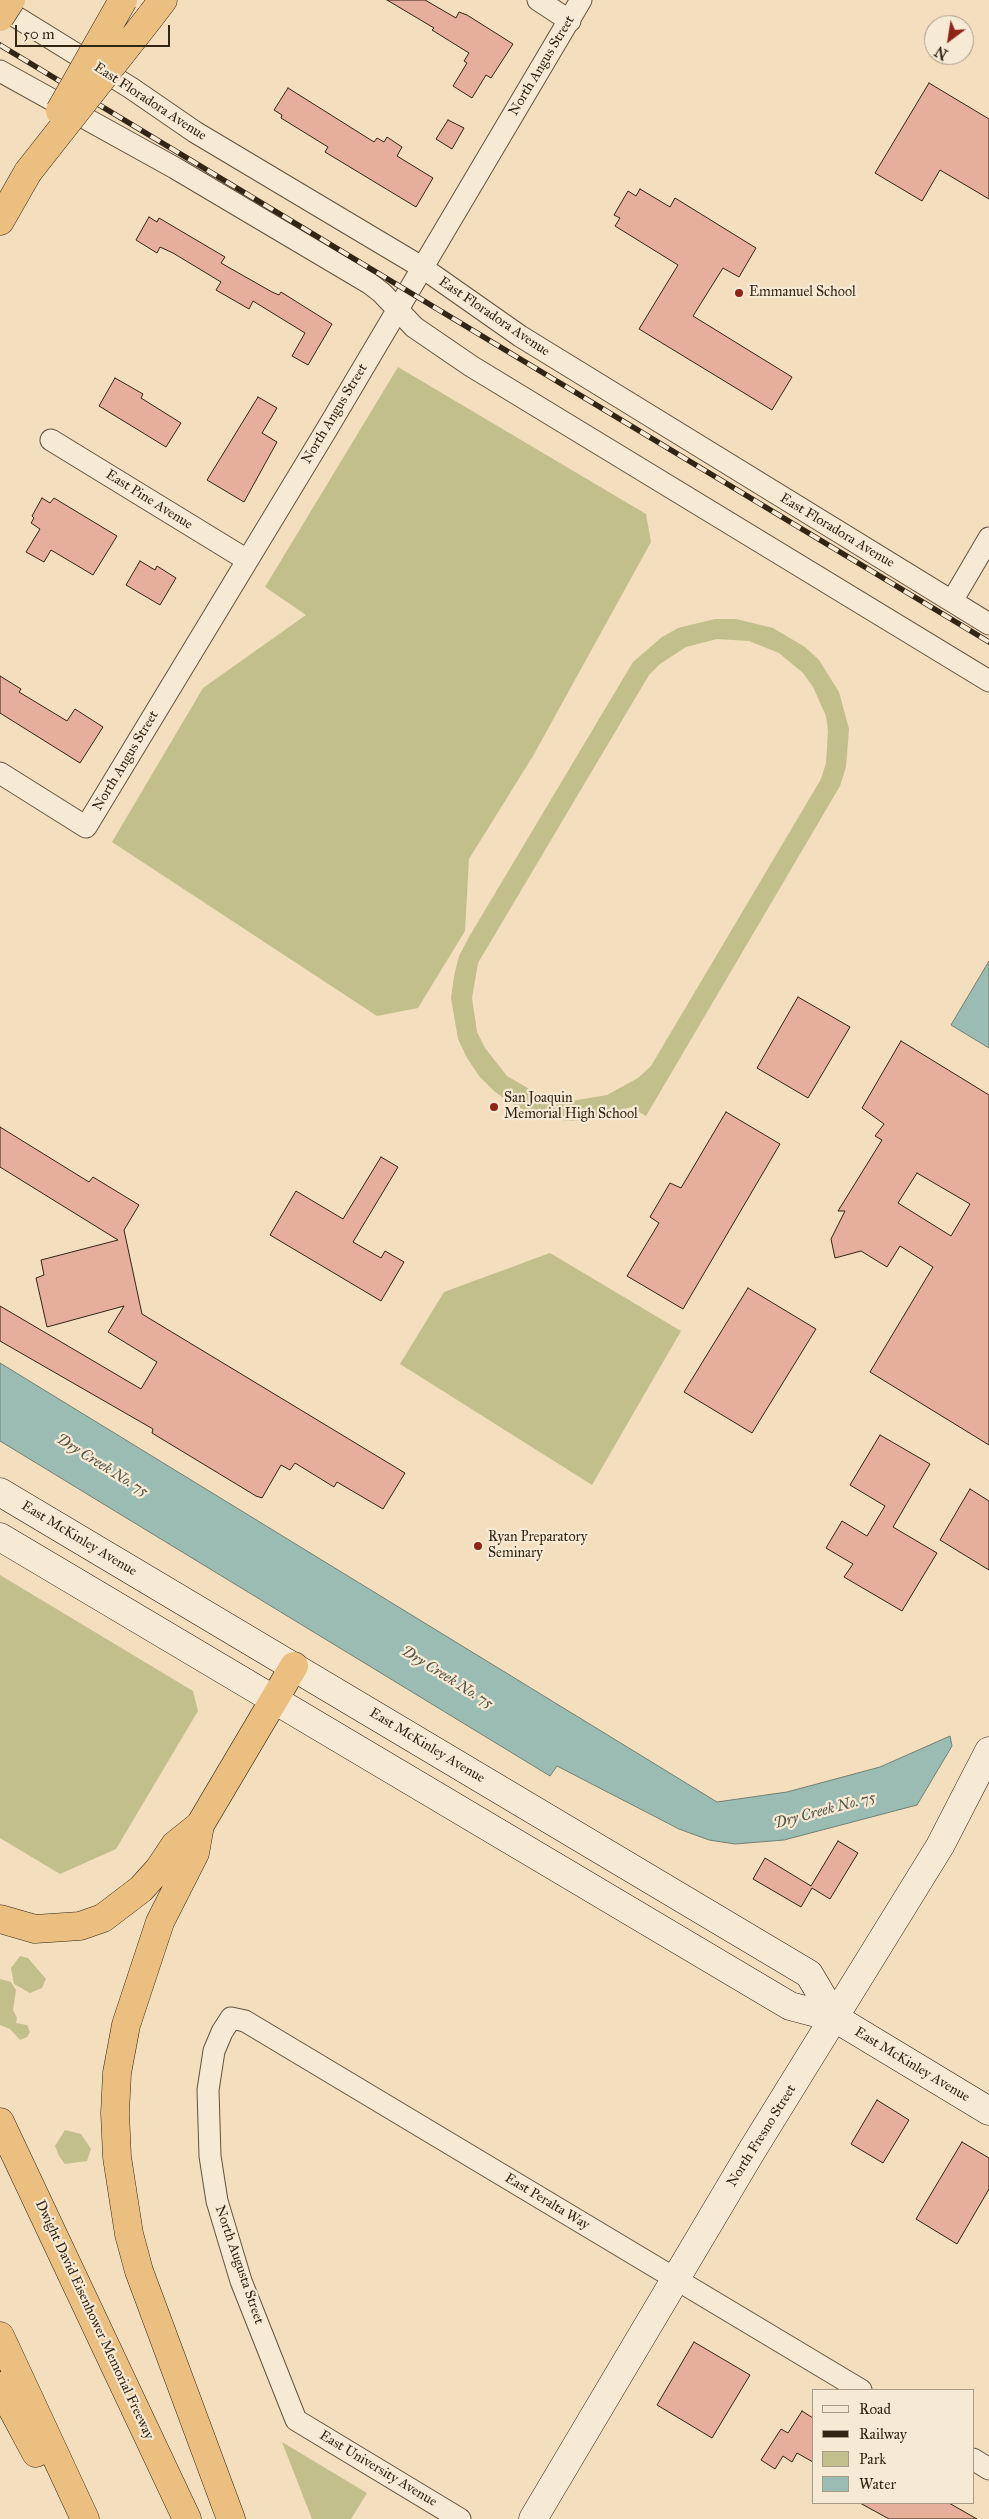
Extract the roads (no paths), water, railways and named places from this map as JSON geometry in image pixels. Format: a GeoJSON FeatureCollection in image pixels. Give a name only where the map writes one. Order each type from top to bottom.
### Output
{"type":"FeatureCollection","features":[{"type":"Feature","properties":{"kind":"highway"},"geometry":{"type":"LineString","coordinates":[[0,17],[11,0]]}},
{"type":"Feature","properties":{"kind":"highway"},"geometry":{"type":"LineString","coordinates":[[0,221],[122,0]]}},
{"type":"Feature","properties":{"kind":"highway"},"geometry":{"type":"LineString","coordinates":[[28,172],[157,9]]}},
{"type":"Feature","properties":{"kind":"highway"},"geometry":{"type":"LineString","coordinates":[[231,2519],[139,2271],[129,2234],[117,2157],[115,2113],[117,2073],[126,2025],[160,1922],[195,1853],[200,1825],[294,1666]]}},
{"type":"Feature","properties":{"kind":"highway"},"geometry":{"type":"LineString","coordinates":[[0,1919],[35,1929],[57,1929],[80,1926],[103,1918],[141,1889],[159,1869],[175,1845],[200,1825]]}},
{"type":"Feature","properties":{"kind":"highway","name":"Dwight David Eisenhower Memorial Freeway"},"geometry":{"type":"LineString","coordinates":[[0,2122],[187,2519]]}},
{"type":"Feature","properties":{"kind":"highway"},"geometry":{"type":"LineString","coordinates":[[0,2336],[85,2519]]}},
{"type":"Feature","properties":{"kind":"highway"},"geometry":{"type":"LineString","coordinates":[[0,2386],[71,2519]]}},
{"type":"Feature","properties":{"kind":"main road","name":"East McKinley Avenue"},"geometry":{"type":"LineString","coordinates":[[0,1492],[809,1974],[835,2018]]}},
{"type":"Feature","properties":{"kind":"main road","name":"East McKinley Avenue"},"geometry":{"type":"LineString","coordinates":[[0,1537],[790,2006],[835,2018],[989,2111]]}},
{"type":"Feature","properties":{"kind":"main road","name":"North Fresno Street"},"geometry":{"type":"LineString","coordinates":[[532,2519],[750,2152],[835,2018],[940,1846],[989,1751]]}},
{"type":"Feature","properties":{"kind":"street"},"geometry":{"type":"LineString","coordinates":[[538,0],[570,21]]}},
{"type":"Feature","properties":{"kind":"street","name":"North Angus Street"},"geometry":{"type":"LineString","coordinates":[[0,773],[86,827],[398,310],[581,0]]}},
{"type":"Feature","properties":{"kind":"street","name":"East Floradora Avenue"},"geometry":{"type":"LineString","coordinates":[[0,7],[131,88],[195,132],[423,268],[520,336],[989,624]]}},
{"type":"Feature","properties":{"kind":"street"},"geometry":{"type":"LineString","coordinates":[[0,71],[175,168],[360,278],[382,292],[414,327],[472,366],[989,681]]}},
{"type":"Feature","properties":{"kind":"street","name":"East Pine Avenue"},"geometry":{"type":"LineString","coordinates":[[51,440],[247,560]]}},
{"type":"Feature","properties":{"kind":"street"},"geometry":{"type":"LineString","coordinates":[[952,601],[989,538]]}},
{"type":"Feature","properties":{"kind":"street","name":"East Peralta Way"},"geometry":{"type":"LineString","coordinates":[[231,2018],[246,2021],[859,2389]]}},
{"type":"Feature","properties":{"kind":"street","name":"North Augusta Street"},"geometry":{"type":"LineString","coordinates":[[231,2018],[222,2032],[214,2051],[208,2090],[210,2156],[217,2201],[241,2281],[296,2420]]}},
{"type":"Feature","properties":{"kind":"street","name":"East University Avenue"},"geometry":{"type":"LineString","coordinates":[[296,2420],[460,2519]]}},
{"type":"Feature","properties":{"kind":"street"},"geometry":{"type":"LineString","coordinates":[[974,2460],[989,2469]]}},
{"type":"Feature","properties":{"kind":"water"},"geometry":{"type":"Polygon","coordinates":[[[989,961],[989,1048],[951,1025],[989,961]]]}},
{"type":"Feature","properties":{"kind":"water","name":"Dry Creek No. 75"},"geometry":{"type":"Polygon","coordinates":[[[0,1363],[717,1802],[787,1792],[880,1767],[950,1736],[952,1746],[917,1805],[784,1840],[735,1844],[709,1840],[679,1829],[557,1766],[550,1776],[0,1441],[0,1363]]]}},
{"type":"Feature","properties":{"kind":"railway"},"geometry":{"type":"LineString","coordinates":[[0,45],[989,642]]}},
{"type":"Feature","properties":{"kind":"place","name":"Emmanuel School"},"geometry":{"type":"Point","coordinates":[739,293]}},
{"type":"Feature","properties":{"kind":"place","name":"San Joaquin Memorial High School"},"geometry":{"type":"Point","coordinates":[494,1107]}},
{"type":"Feature","properties":{"kind":"place","name":"Ryan Preparatory Seminary"},"geometry":{"type":"Point","coordinates":[478,1546]}}]}
